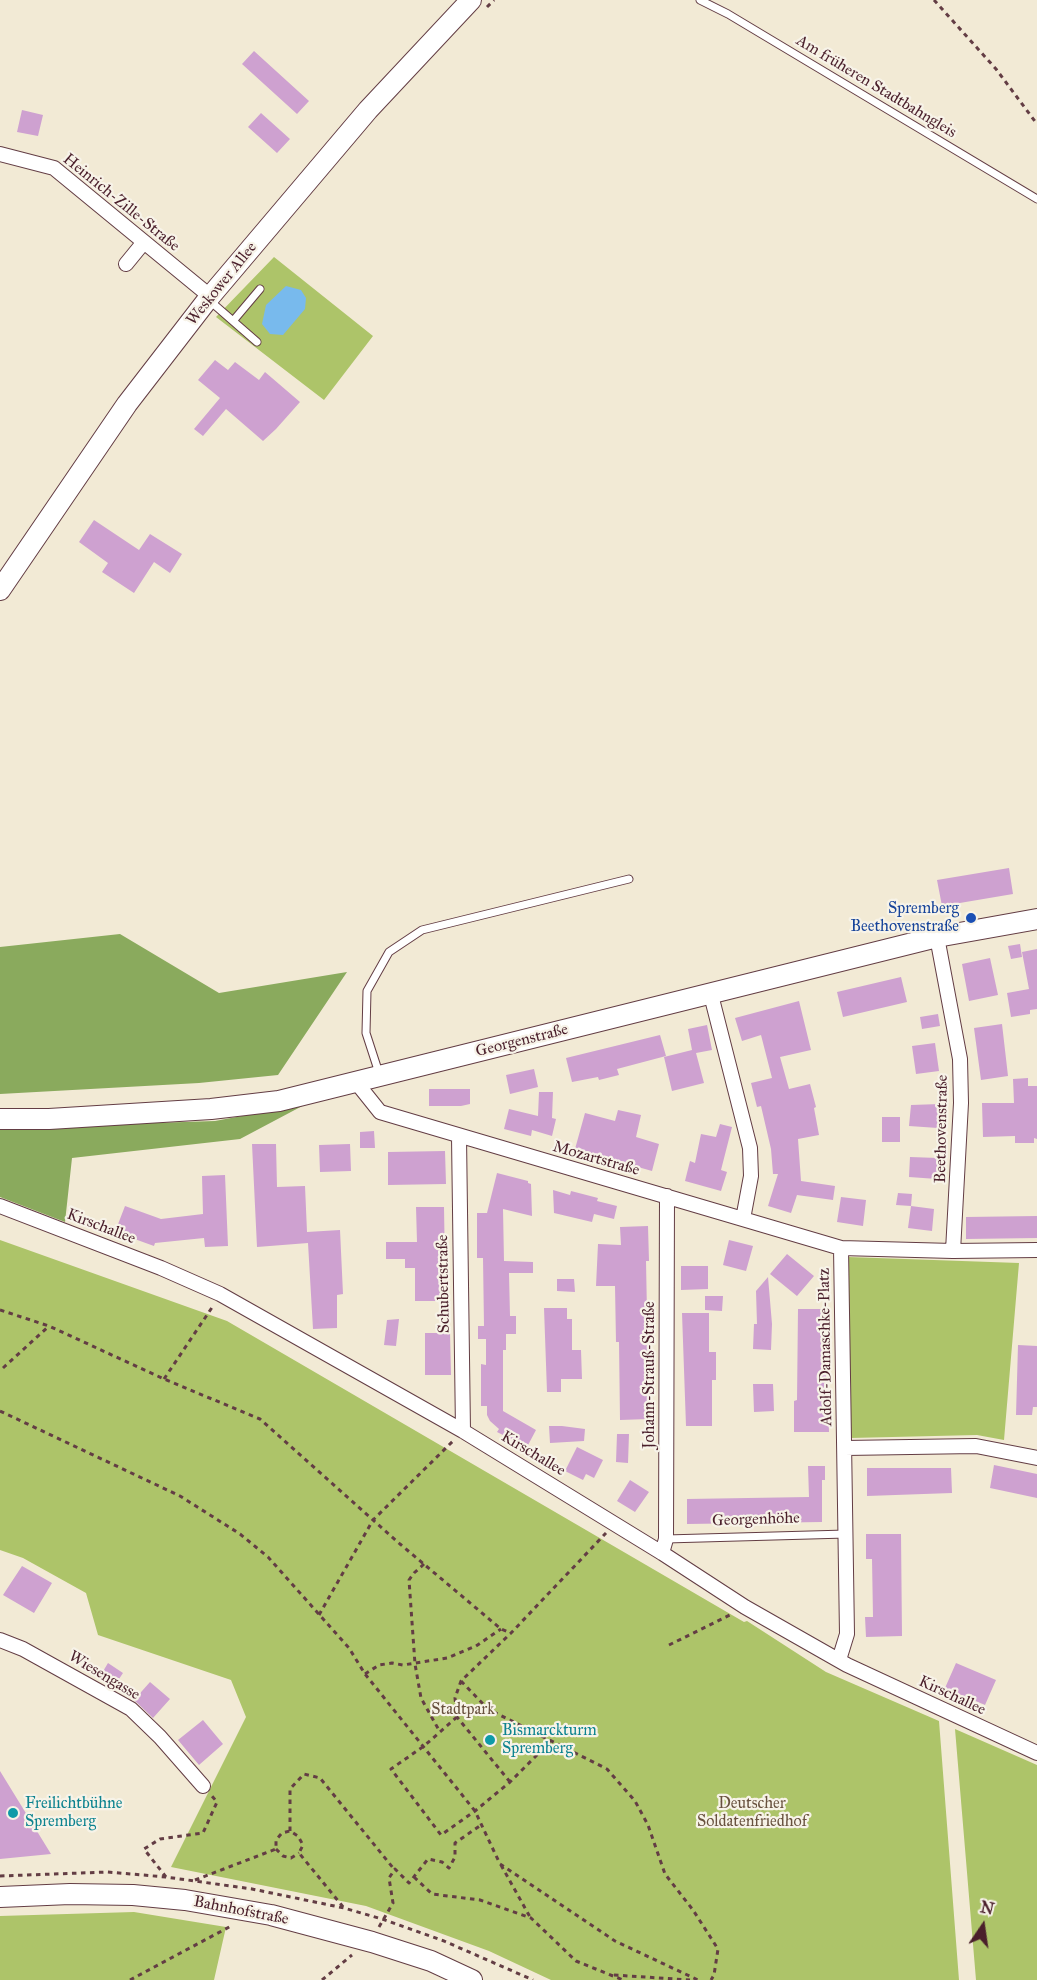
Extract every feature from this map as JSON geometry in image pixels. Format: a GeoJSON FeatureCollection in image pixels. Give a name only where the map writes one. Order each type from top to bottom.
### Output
{"type":"FeatureCollection","features":[{"type":"Feature","properties":{"kind":"main road","name":"Weskower Allee"},"geometry":{"type":"LineString","coordinates":[[0,590],[127,404],[209,298],[368,110],[471,0]]}},
{"type":"Feature","properties":{"kind":"main road","name":"Georgenstraße"},"geometry":{"type":"LineString","coordinates":[[0,1119],[49,1119],[211,1109],[279,1101],[937,937],[1037,919]]}},
{"type":"Feature","properties":{"kind":"main road","name":"Bahnhofstraße"},"geometry":{"type":"LineString","coordinates":[[0,1897],[70,1894],[133,1895],[217,1905],[271,1915],[372,1942],[431,1960],[472,1980]]}},
{"type":"Feature","properties":{"kind":"street","name":"Heinrich-Zille-Straße"},"geometry":{"type":"LineString","coordinates":[[0,153],[54,168],[209,298]]}},
{"type":"Feature","properties":{"kind":"street"},"geometry":{"type":"LineString","coordinates":[[126,264],[144,242]]}},
{"type":"Feature","properties":{"kind":"street","name":"Beethovenstraße"},"geometry":{"type":"LineString","coordinates":[[937,937],[960,1059],[961,1103],[953,1251]]}},
{"type":"Feature","properties":{"kind":"street"},"geometry":{"type":"LineString","coordinates":[[711,994],[750,1148],[751,1176],[743,1219]]}},
{"type":"Feature","properties":{"kind":"street","name":"Mozartstraße"},"geometry":{"type":"LineString","coordinates":[[356,1082],[380,1112],[841,1248]]}},
{"type":"Feature","properties":{"kind":"street","name":"Schubertstraße"},"geometry":{"type":"LineString","coordinates":[[459,1137],[463,1431]]}},
{"type":"Feature","properties":{"kind":"street","name":"Johann-Strauß-Straße"},"geometry":{"type":"LineString","coordinates":[[662,1553],[666,1539],[667,1196]]}},
{"type":"Feature","properties":{"kind":"street","name":"Kirschallee"},"geometry":{"type":"LineString","coordinates":[[0,1206],[161,1268],[220,1294],[463,1431],[662,1553],[745,1607],[839,1660],[1037,1753]]}},
{"type":"Feature","properties":{"kind":"street","name":"Adolf-Damaschke-Platz"},"geometry":{"type":"LineString","coordinates":[[1037,1250],[953,1251],[841,1248],[844,1448],[976,1446],[1037,1458]]}},
{"type":"Feature","properties":{"kind":"street"},"geometry":{"type":"LineString","coordinates":[[839,1660],[847,1634],[844,1448]]}},
{"type":"Feature","properties":{"kind":"street","name":"Wiesengasse"},"geometry":{"type":"LineString","coordinates":[[0,1640],[23,1648],[131,1709],[160,1737],[202,1786]]}},
{"type":"Feature","properties":{"kind":"lane","name":"Am früheren Stadtbahngleis"},"geometry":{"type":"LineString","coordinates":[[700,0],[728,14],[1037,199]]}},
{"type":"Feature","properties":{"kind":"lane"},"geometry":{"type":"LineString","coordinates":[[233,321],[260,289]]}},
{"type":"Feature","properties":{"kind":"lane"},"geometry":{"type":"LineString","coordinates":[[209,298],[257,342]]}},
{"type":"Feature","properties":{"kind":"lane"},"geometry":{"type":"LineString","coordinates":[[380,1076],[366,1033],[367,991],[389,952],[423,930],[629,879]]}},
{"type":"Feature","properties":{"kind":"lane","name":"Georgenhöhe"},"geometry":{"type":"LineString","coordinates":[[666,1539],[846,1534]]}},
{"type":"Feature","properties":{"kind":"path"},"geometry":{"type":"LineString","coordinates":[[934,0],[996,69],[1037,124]]}},
{"type":"Feature","properties":{"kind":"path"},"geometry":{"type":"LineString","coordinates":[[164,1379],[220,1294]]}},
{"type":"Feature","properties":{"kind":"path"},"geometry":{"type":"LineString","coordinates":[[0,1310],[49,1326],[164,1379],[260,1419],[424,1564],[501,1629],[511,1633]]}},
{"type":"Feature","properties":{"kind":"path"},"geometry":{"type":"LineString","coordinates":[[3,1368],[49,1326]]}},
{"type":"Feature","properties":{"kind":"path"},"geometry":{"type":"LineString","coordinates":[[0,1410],[180,1497],[240,1533],[268,1557],[349,1648],[365,1674],[475,1811],[500,1864],[531,1918],[576,1961],[623,1980]]}},
{"type":"Feature","properties":{"kind":"path"},"geometry":{"type":"LineString","coordinates":[[319,1615],[374,1520],[463,1431]]}},
{"type":"Feature","properties":{"kind":"path"},"geometry":{"type":"LineString","coordinates":[[510,1782],[457,1717],[455,1698],[461,1681],[511,1633],[615,1524]]}},
{"type":"Feature","properties":{"kind":"path"},"geometry":{"type":"LineString","coordinates":[[424,1564],[409,1580],[415,1664],[421,1698],[440,1732]]}},
{"type":"Feature","properties":{"kind":"path"},"geometry":{"type":"LineString","coordinates":[[669,1645],[745,1607]]}},
{"type":"Feature","properties":{"kind":"path"},"geometry":{"type":"LineString","coordinates":[[365,1674],[379,1665],[415,1664],[447,1659],[476,1646],[501,1629]]}},
{"type":"Feature","properties":{"kind":"path"},"geometry":{"type":"LineString","coordinates":[[461,1681],[488,1709],[607,1769],[635,1801],[648,1825],[665,1874],[693,1910],[718,1949],[714,1975],[711,1980]]}},
{"type":"Feature","properties":{"kind":"path"},"geometry":{"type":"LineString","coordinates":[[457,1717],[424,1746],[391,1769],[441,1835],[510,1782],[551,1742]]}},
{"type":"Feature","properties":{"kind":"path"},"geometry":{"type":"LineString","coordinates":[[290,1831],[290,1789],[304,1774],[320,1778],[394,1869],[409,1883],[428,1859],[442,1862],[449,1868],[455,1857],[455,1843],[481,1825]]}},
{"type":"Feature","properties":{"kind":"path"},"geometry":{"type":"LineString","coordinates":[[166,1877],[144,1849],[160,1839],[203,1833],[217,1803],[202,1786]]}},
{"type":"Feature","properties":{"kind":"path"},"geometry":{"type":"LineString","coordinates":[[290,1831],[298,1836],[303,1845],[299,1853],[291,1858],[283,1856],[276,1849],[276,1840],[282,1833],[290,1831]]}},
{"type":"Feature","properties":{"kind":"path"},"geometry":{"type":"LineString","coordinates":[[194,1880],[276,1849]]}},
{"type":"Feature","properties":{"kind":"path"},"geometry":{"type":"LineString","coordinates":[[299,1853],[344,1908]]}},
{"type":"Feature","properties":{"kind":"path"},"geometry":{"type":"LineString","coordinates":[[500,1864],[615,1941],[698,1980]]}},
{"type":"Feature","properties":{"kind":"path"},"geometry":{"type":"LineString","coordinates":[[382,1919],[393,1903],[389,1878],[394,1869]]}},
{"type":"Feature","properties":{"kind":"path"},"geometry":{"type":"LineString","coordinates":[[414,1876],[432,1894],[480,1900],[531,1918]]}},
{"type":"Feature","properties":{"kind":"path"},"geometry":{"type":"LineString","coordinates":[[130,1980],[235,1923],[224,1922]]}},
{"type":"Feature","properties":{"kind":"path"},"geometry":{"type":"LineString","coordinates":[[322,1980],[356,1952],[345,1950]]}},
{"type":"Feature","properties":{"kind":"path"},"geometry":{"type":"LineString","coordinates":[[610,1975],[690,1980]]}},
{"type":"Feature","properties":{"kind":"green space"},"geometry":{"type":"Polygon","coordinates":[[[274,257],[373,336],[324,400],[216,317],[274,257]]]}},
{"type":"Feature","properties":{"kind":"green space"},"geometry":{"type":"Polygon","coordinates":[[[120,934],[219,993],[347,972],[278,1075],[199,1083],[0,1094],[0,947],[120,934]]]}},
{"type":"Feature","properties":{"kind":"green space"},"geometry":{"type":"Polygon","coordinates":[[[306,1104],[240,1139],[72,1158],[65,1222],[0,1197],[0,1128],[215,1121],[306,1104]]]}},
{"type":"Feature","properties":{"kind":"green space","name":"Stadtpark"},"geometry":{"type":"Polygon","coordinates":[[[0,1240],[227,1321],[744,1622],[747,1621],[826,1672],[939,1721],[959,1980],[551,1980],[489,1951],[366,1906],[171,1867],[246,1717],[231,1680],[98,1635],[86,1593],[23,1558],[0,1550],[0,1240]]]}},
{"type":"Feature","properties":{"kind":"green space"},"geometry":{"type":"Polygon","coordinates":[[[848,1257],[1019,1263],[1004,1440],[977,1435],[850,1438],[848,1257]]]}},
{"type":"Feature","properties":{"kind":"green space"},"geometry":{"type":"Polygon","coordinates":[[[955,1729],[1037,1765],[1037,1980],[976,1980],[955,1729]]]}},
{"type":"Feature","properties":{"kind":"green space"},"geometry":{"type":"Polygon","coordinates":[[[134,1912],[226,1927],[214,1980],[0,1980],[0,1916],[134,1912]]]}},
{"type":"Feature","properties":{"kind":"water"},"geometry":{"type":"Polygon","coordinates":[[[286,286],[301,290],[306,298],[305,309],[283,335],[270,334],[262,324],[266,305],[286,286]]]}},
{"type":"Feature","properties":{"kind":"building"},"geometry":{"type":"Polygon","coordinates":[[[254,51],[309,101],[297,114],[242,64],[254,51]]]}},
{"type":"Feature","properties":{"kind":"building"},"geometry":{"type":"Polygon","coordinates":[[[22,110],[43,115],[38,136],[17,132],[22,110]]]}},
{"type":"Feature","properties":{"kind":"building"},"geometry":{"type":"Polygon","coordinates":[[[261,113],[290,139],[277,153],[248,127],[261,113]]]}},
{"type":"Feature","properties":{"kind":"building"},"geometry":{"type":"Polygon","coordinates":[[[215,360],[228,370],[235,362],[259,380],[265,372],[300,402],[263,441],[226,409],[203,436],[194,429],[220,398],[198,380],[215,360]]]}},
{"type":"Feature","properties":{"kind":"building"},"geometry":{"type":"Polygon","coordinates":[[[94,520],[139,550],[150,534],[182,554],[170,573],[154,562],[134,593],[102,572],[108,563],[79,542],[94,520]]]}},
{"type":"Feature","properties":{"kind":"building"},"geometry":{"type":"Polygon","coordinates":[[[1009,868],[1013,894],[942,906],[937,880],[1009,868]]]}},
{"type":"Feature","properties":{"kind":"building"},"geometry":{"type":"Polygon","coordinates":[[[1020,944],[1022,957],[1011,959],[1008,946],[1020,944]]]}},
{"type":"Feature","properties":{"kind":"building"},"geometry":{"type":"Polygon","coordinates":[[[1037,949],[1037,1009],[1030,1010],[1030,1014],[1011,1017],[1007,993],[1029,989],[1022,952],[1037,949]]]}},
{"type":"Feature","properties":{"kind":"building"},"geometry":{"type":"Polygon","coordinates":[[[990,958],[998,995],[969,1001],[962,964],[990,958]]]}},
{"type":"Feature","properties":{"kind":"building"},"geometry":{"type":"Polygon","coordinates":[[[901,977],[907,1002],[843,1017],[837,992],[901,977]]]}},
{"type":"Feature","properties":{"kind":"building"},"geometry":{"type":"Polygon","coordinates":[[[799,1001],[811,1050],[780,1057],[789,1089],[810,1084],[816,1107],[814,1108],[819,1135],[798,1139],[801,1181],[835,1186],[833,1200],[797,1195],[791,1213],[768,1206],[778,1174],[773,1174],[771,1149],[761,1106],[757,1107],[751,1083],[772,1078],[761,1035],[742,1041],[735,1018],[799,1001]]]}},
{"type":"Feature","properties":{"kind":"building"},"geometry":{"type":"Polygon","coordinates":[[[938,1014],[940,1026],[922,1029],[920,1017],[938,1014]]]}},
{"type":"Feature","properties":{"kind":"building"},"geometry":{"type":"Polygon","coordinates":[[[1002,1024],[1008,1076],[981,1080],[974,1028],[1002,1024]]]}},
{"type":"Feature","properties":{"kind":"building"},"geometry":{"type":"Polygon","coordinates":[[[707,1025],[712,1050],[696,1053],[704,1083],[672,1091],[664,1057],[692,1050],[688,1029],[707,1025]]]}},
{"type":"Feature","properties":{"kind":"building"},"geometry":{"type":"Polygon","coordinates":[[[660,1035],[666,1056],[617,1069],[619,1075],[599,1080],[598,1077],[572,1082],[566,1058],[660,1035]]]}},
{"type":"Feature","properties":{"kind":"building"},"geometry":{"type":"Polygon","coordinates":[[[935,1043],[939,1071],[916,1074],[912,1046],[935,1043]]]}},
{"type":"Feature","properties":{"kind":"building"},"geometry":{"type":"Polygon","coordinates":[[[534,1069],[538,1087],[510,1094],[506,1075],[534,1069]]]}},
{"type":"Feature","properties":{"kind":"building"},"geometry":{"type":"Polygon","coordinates":[[[1028,1078],[1028,1086],[1037,1086],[1037,1139],[1034,1138],[1034,1143],[1015,1143],[1015,1136],[983,1137],[982,1103],[1014,1103],[1013,1079],[1028,1078]]]}},
{"type":"Feature","properties":{"kind":"building"},"geometry":{"type":"Polygon","coordinates":[[[429,1089],[470,1089],[470,1104],[429,1106],[429,1089]]]}},
{"type":"Feature","properties":{"kind":"building"},"geometry":{"type":"Polygon","coordinates":[[[539,1092],[553,1092],[552,1118],[556,1119],[552,1136],[532,1130],[531,1136],[504,1129],[509,1109],[538,1116],[539,1092]]]}},
{"type":"Feature","properties":{"kind":"building"},"geometry":{"type":"Polygon","coordinates":[[[940,1104],[938,1128],[909,1126],[911,1105],[940,1104]]]}},
{"type":"Feature","properties":{"kind":"building"},"geometry":{"type":"Polygon","coordinates":[[[618,1110],[641,1115],[636,1137],[659,1144],[652,1171],[575,1149],[585,1113],[615,1121],[618,1110]]]}},
{"type":"Feature","properties":{"kind":"building"},"geometry":{"type":"Polygon","coordinates":[[[882,1117],[900,1117],[900,1142],[882,1142],[882,1117]]]}},
{"type":"Feature","properties":{"kind":"building"},"geometry":{"type":"Polygon","coordinates":[[[720,1124],[732,1127],[721,1170],[727,1172],[721,1191],[685,1181],[690,1161],[695,1163],[701,1134],[716,1137],[720,1124]]]}},
{"type":"Feature","properties":{"kind":"building"},"geometry":{"type":"Polygon","coordinates":[[[374,1131],[375,1148],[360,1148],[360,1132],[374,1131]]]}},
{"type":"Feature","properties":{"kind":"building"},"geometry":{"type":"Polygon","coordinates":[[[252,1144],[276,1144],[277,1187],[305,1186],[307,1232],[340,1230],[343,1294],[337,1295],[337,1328],[313,1329],[308,1243],[257,1247],[252,1144]]]}},
{"type":"Feature","properties":{"kind":"building"},"geometry":{"type":"Polygon","coordinates":[[[350,1144],[351,1171],[320,1172],[319,1145],[350,1144]]]}},
{"type":"Feature","properties":{"kind":"building"},"geometry":{"type":"Polygon","coordinates":[[[445,1151],[446,1184],[388,1185],[388,1152],[445,1151]]]}},
{"type":"Feature","properties":{"kind":"building"},"geometry":{"type":"Polygon","coordinates":[[[910,1157],[938,1158],[937,1179],[909,1177],[910,1157]]]}},
{"type":"Feature","properties":{"kind":"building"},"geometry":{"type":"Polygon","coordinates":[[[497,1173],[528,1181],[531,1184],[532,1216],[503,1209],[504,1261],[533,1262],[533,1273],[509,1273],[510,1316],[516,1316],[516,1334],[506,1334],[506,1350],[503,1350],[503,1411],[536,1430],[527,1447],[497,1432],[499,1429],[487,1415],[487,1406],[481,1406],[481,1364],[486,1365],[486,1339],[478,1339],[478,1326],[484,1326],[483,1258],[477,1258],[477,1213],[487,1213],[497,1173]]]}},
{"type":"Feature","properties":{"kind":"building"},"geometry":{"type":"Polygon","coordinates":[[[225,1175],[228,1246],[205,1247],[204,1238],[155,1243],[154,1246],[115,1232],[125,1206],[161,1219],[203,1214],[202,1176],[225,1175]]]}},
{"type":"Feature","properties":{"kind":"building"},"geometry":{"type":"Polygon","coordinates":[[[553,1190],[570,1195],[571,1191],[617,1206],[614,1219],[594,1214],[592,1222],[554,1213],[553,1190]]]}},
{"type":"Feature","properties":{"kind":"building"},"geometry":{"type":"Polygon","coordinates":[[[898,1193],[912,1194],[911,1206],[896,1205],[898,1193]]]}},
{"type":"Feature","properties":{"kind":"building"},"geometry":{"type":"Polygon","coordinates":[[[841,1197],[866,1200],[863,1226],[837,1222],[841,1197]]]}},
{"type":"Feature","properties":{"kind":"building"},"geometry":{"type":"Polygon","coordinates":[[[911,1206],[934,1209],[932,1231],[908,1228],[911,1206]]]}},
{"type":"Feature","properties":{"kind":"building"},"geometry":{"type":"Polygon","coordinates":[[[416,1207],[444,1207],[448,1301],[415,1301],[415,1268],[405,1268],[405,1259],[386,1259],[386,1242],[417,1242],[416,1207]]]}},
{"type":"Feature","properties":{"kind":"building"},"geometry":{"type":"Polygon","coordinates":[[[1037,1216],[1037,1238],[966,1239],[966,1217],[1037,1216]]]}},
{"type":"Feature","properties":{"kind":"building"},"geometry":{"type":"Polygon","coordinates":[[[648,1226],[649,1261],[646,1261],[649,1419],[620,1420],[619,1342],[616,1342],[615,1286],[596,1286],[598,1244],[621,1245],[620,1227],[648,1226]]]}},
{"type":"Feature","properties":{"kind":"building"},"geometry":{"type":"Polygon","coordinates":[[[729,1240],[753,1246],[746,1271],[723,1265],[729,1240]]]}},
{"type":"Feature","properties":{"kind":"building"},"geometry":{"type":"Polygon","coordinates":[[[787,1254],[814,1276],[797,1296],[770,1274],[787,1254]]]}},
{"type":"Feature","properties":{"kind":"building"},"geometry":{"type":"Polygon","coordinates":[[[681,1266],[708,1266],[708,1289],[681,1290],[681,1266]]]}},
{"type":"Feature","properties":{"kind":"building"},"geometry":{"type":"Polygon","coordinates":[[[768,1277],[772,1324],[771,1350],[753,1349],[754,1324],[757,1324],[756,1291],[768,1277]]]}},
{"type":"Feature","properties":{"kind":"building"},"geometry":{"type":"Polygon","coordinates":[[[557,1279],[574,1279],[575,1292],[557,1291],[557,1279]]]}},
{"type":"Feature","properties":{"kind":"building"},"geometry":{"type":"Polygon","coordinates":[[[705,1296],[723,1296],[722,1311],[705,1310],[705,1296]]]}},
{"type":"Feature","properties":{"kind":"building"},"geometry":{"type":"Polygon","coordinates":[[[544,1308],[567,1308],[567,1319],[572,1319],[572,1350],[581,1350],[582,1379],[561,1379],[561,1392],[547,1392],[544,1308]]]}},
{"type":"Feature","properties":{"kind":"building"},"geometry":{"type":"Polygon","coordinates":[[[798,1309],[826,1309],[826,1400],[828,1400],[829,1432],[794,1432],[794,1401],[797,1400],[798,1309]]]}},
{"type":"Feature","properties":{"kind":"building"},"geometry":{"type":"Polygon","coordinates":[[[682,1313],[709,1313],[709,1352],[716,1352],[716,1380],[712,1380],[712,1426],[686,1426],[682,1313]]]}},
{"type":"Feature","properties":{"kind":"building"},"geometry":{"type":"Polygon","coordinates":[[[399,1319],[396,1346],[384,1345],[387,1320],[399,1319]]]}},
{"type":"Feature","properties":{"kind":"building"},"geometry":{"type":"Polygon","coordinates":[[[425,1333],[450,1333],[451,1375],[425,1375],[425,1333]]]}},
{"type":"Feature","properties":{"kind":"building"},"geometry":{"type":"Polygon","coordinates":[[[1018,1345],[1037,1346],[1037,1407],[1033,1407],[1032,1415],[1016,1415],[1018,1345]]]}},
{"type":"Feature","properties":{"kind":"building"},"geometry":{"type":"Polygon","coordinates":[[[753,1384],[773,1384],[774,1411],[754,1412],[753,1384]]]}},
{"type":"Feature","properties":{"kind":"building"},"geometry":{"type":"Polygon","coordinates":[[[549,1426],[585,1429],[584,1441],[550,1443],[549,1426]]]}},
{"type":"Feature","properties":{"kind":"building"},"geometry":{"type":"Polygon","coordinates":[[[617,1434],[629,1434],[628,1463],[616,1462],[617,1434]]]}},
{"type":"Feature","properties":{"kind":"building"},"geometry":{"type":"Polygon","coordinates":[[[577,1447],[603,1460],[594,1478],[586,1474],[583,1480],[565,1471],[577,1447]]]}},
{"type":"Feature","properties":{"kind":"building"},"geometry":{"type":"Polygon","coordinates":[[[994,1465],[1037,1474],[1037,1498],[990,1488],[994,1465]]]}},
{"type":"Feature","properties":{"kind":"building"},"geometry":{"type":"Polygon","coordinates":[[[808,1466],[825,1466],[825,1480],[822,1480],[822,1522],[687,1524],[687,1499],[809,1497],[808,1466]]]}},
{"type":"Feature","properties":{"kind":"building"},"geometry":{"type":"Polygon","coordinates":[[[867,1468],[951,1468],[952,1493],[867,1496],[867,1468]]]}},
{"type":"Feature","properties":{"kind":"building"},"geometry":{"type":"Polygon","coordinates":[[[630,1480],[649,1492],[635,1512],[617,1501],[630,1480]]]}},
{"type":"Feature","properties":{"kind":"building"},"geometry":{"type":"Polygon","coordinates":[[[866,1534],[901,1534],[902,1636],[866,1637],[865,1617],[873,1617],[872,1559],[866,1559],[866,1534]]]}},
{"type":"Feature","properties":{"kind":"building"},"geometry":{"type":"Polygon","coordinates":[[[22,1566],[52,1583],[34,1613],[3,1595],[22,1566]]]}},
{"type":"Feature","properties":{"kind":"building"},"geometry":{"type":"Polygon","coordinates":[[[108,1663],[123,1673],[113,1688],[99,1678],[108,1663]]]}},
{"type":"Feature","properties":{"kind":"building"},"geometry":{"type":"Polygon","coordinates":[[[956,1663],[996,1680],[985,1705],[945,1688],[956,1663]]]}},
{"type":"Feature","properties":{"kind":"building"},"geometry":{"type":"Polygon","coordinates":[[[150,1682],[170,1699],[153,1718],[134,1700],[150,1682]]]}},
{"type":"Feature","properties":{"kind":"building"},"geometry":{"type":"Polygon","coordinates":[[[203,1720],[223,1744],[199,1765],[178,1740],[203,1720]]]}},
{"type":"Feature","properties":{"kind":"building","name":"Bismarckturm Spremberg"},"geometry":{"type":"Polygon","coordinates":[[[487,1733],[493,1733],[497,1740],[493,1747],[487,1747],[483,1743],[483,1737],[487,1733]]]}},
{"type":"Feature","properties":{"kind":"building","name":"Freilichtbühne Spremberg"},"geometry":{"type":"Polygon","coordinates":[[[0,1771],[51,1854],[0,1859],[0,1771]]]}},
{"type":"Feature","properties":{"kind":"place","name":"Spremberg Beethovenstraße"},"geometry":{"type":"Point","coordinates":[971,918]}},
{"type":"Feature","properties":{"kind":"place","name":"Bismarckturm Spremberg"},"geometry":{"type":"Point","coordinates":[490,1740]}},
{"type":"Feature","properties":{"kind":"place","name":"Freilichtbühne Spremberg"},"geometry":{"type":"Point","coordinates":[13,1813]}},
{"type":"Feature","properties":{"kind":"park label","name":"Deutscher Soldatenfriedhof"},"geometry":{"type":"Point","coordinates":[752,1813]}}]}
